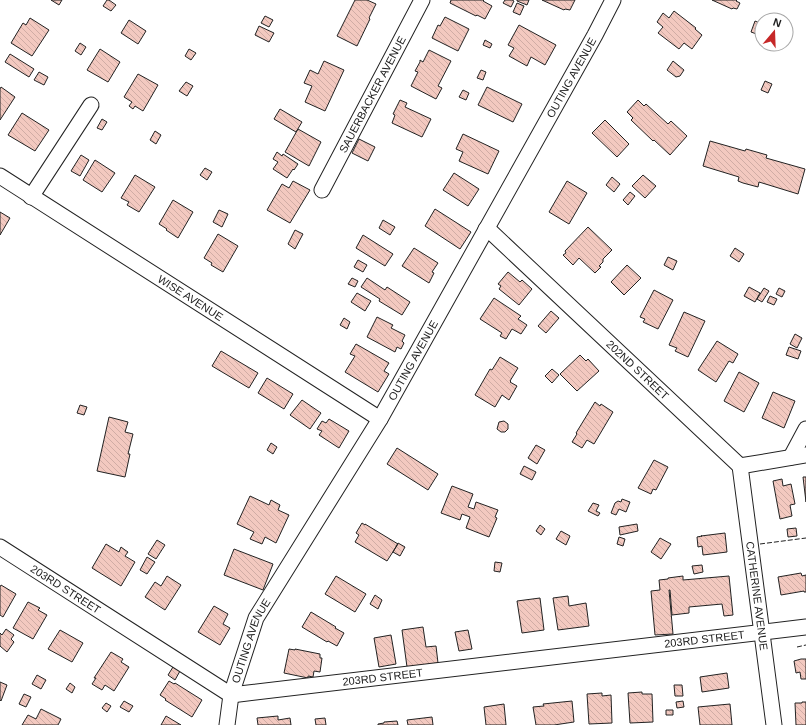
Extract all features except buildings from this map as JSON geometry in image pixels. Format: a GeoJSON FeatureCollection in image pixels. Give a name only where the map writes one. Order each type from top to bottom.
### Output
{"type":"FeatureCollection","features":[{"type":"Feature","properties":{"kind":"street","name":"SAUERBACKER AVENUE"},"geometry":{"type":"LineString","coordinates":[[322,190],[422,0]]}},
{"type":"Feature","properties":{"kind":"street","name":"OUTING AVENUE"},"geometry":{"type":"LineString","coordinates":[[227,725],[231,695],[256,618],[380,419],[595,35],[612,0]]}},
{"type":"Feature","properties":{"kind":"street"},"geometry":{"type":"LineString","coordinates":[[31,197],[91,105]]}},
{"type":"Feature","properties":{"kind":"street","name":"WISE AVENUE"},"geometry":{"type":"LineString","coordinates":[[0,176],[380,419]]}},
{"type":"Feature","properties":{"kind":"street","name":"202ND STREET"},"geometry":{"type":"LineString","coordinates":[[486,229],[492,232],[740,466]]}},
{"type":"Feature","properties":{"kind":"street"},"geometry":{"type":"LineString","coordinates":[[740,466],[799,456],[806,429]]}},
{"type":"Feature","properties":{"kind":"street","name":"CATHERINE AVENUE"},"geometry":{"type":"LineString","coordinates":[[740,466],[774,725]]}},
{"type":"Feature","properties":{"kind":"street","name":"203RD STREET"},"geometry":{"type":"LineString","coordinates":[[0,547],[231,695],[806,627]]}},
{"type":"Feature","properties":{"kind":"fence"},"geometry":{"type":"LineString","coordinates":[[760,544],[806,538]]}},
{"type":"Feature","properties":{"kind":"fence"},"geometry":{"type":"LineString","coordinates":[[797,647],[806,645]]}}]}
